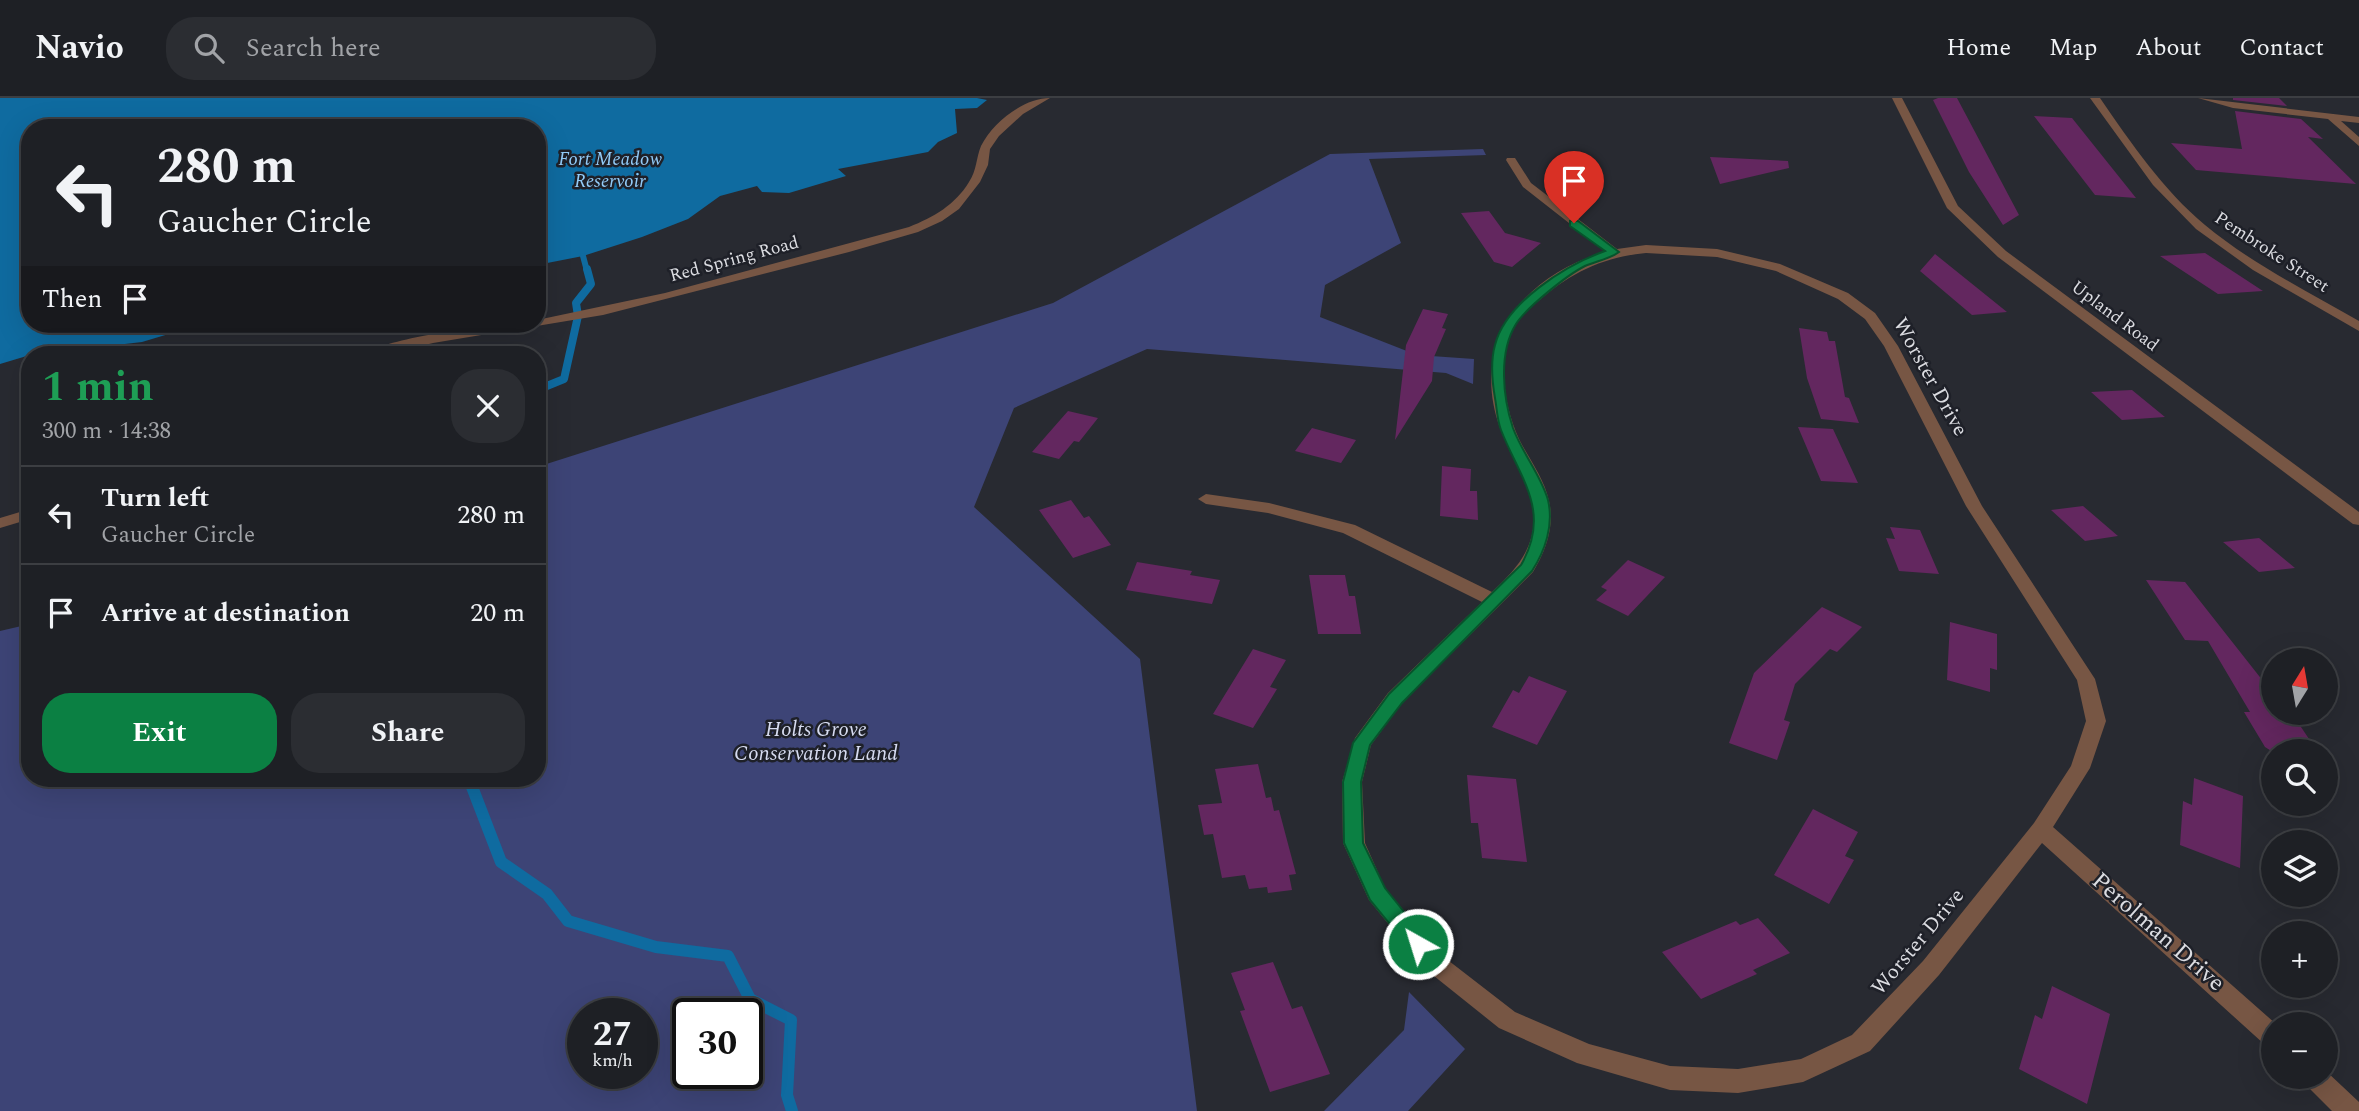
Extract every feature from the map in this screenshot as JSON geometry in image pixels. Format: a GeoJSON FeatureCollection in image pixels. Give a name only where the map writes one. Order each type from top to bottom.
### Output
{"type":"FeatureCollection","features":[{"type":"Feature","properties":{"kind":"street","name":"Red Spring Road"},"geometry":{"type":"LineString","coordinates":[[546,323],[647,301],[863,245],[934,222],[949,211],[969,189],[982,167],[986,148],[998,133],[1018,114],[1045,98]]}},
{"type":"Feature","properties":{"kind":"street","name":"Upland Road"},"geometry":{"type":"LineString","coordinates":[[1897,98],[1953,208],[2002,254],[2359,520]]}},
{"type":"Feature","properties":{"kind":"street","name":"Pembroke Street"},"geometry":{"type":"LineString","coordinates":[[2095,98],[2123,139],[2201,227],[2223,245],[2359,327]]}},
{"type":"Feature","properties":{"kind":"street"},"geometry":{"type":"LineString","coordinates":[[2203,98],[2233,105],[2359,120]]}},
{"type":"Feature","properties":{"kind":"street"},"geometry":{"type":"LineString","coordinates":[[2331,117],[2359,143]]}},
{"type":"Feature","properties":{"kind":"street"},"geometry":{"type":"LineString","coordinates":[[1511,160],[1527,185],[1613,252]]}},
{"type":"Feature","properties":{"kind":"street","name":"Worster Drive"},"geometry":{"type":"LineString","coordinates":[[1676,249],[1747,258],[1817,282],[1843,296],[1870,316],[1891,346],[1974,506],[2086,680],[2096,720],[2080,768],[2041,830],[1931,968],[1861,1043],[1803,1070],[1738,1081],[1670,1078],[1586,1055],[1507,1020],[1432,961],[1377,894],[1354,843],[1352,782],[1362,743],[1395,698],[1527,568],[1537,550],[1542,528],[1541,501],[1506,427],[1500,399],[1497,372],[1501,345],[1511,322],[1553,281],[1579,264],[1613,252],[1676,249]]}},
{"type":"Feature","properties":{"kind":"street","name":"Red Spring Road"},"geometry":{"type":"LineString","coordinates":[[410,346],[474,333]]}},
{"type":"Feature","properties":{"kind":"street"},"geometry":{"type":"LineString","coordinates":[[1206,499],[1269,508],[1349,529],[1493,600]]}},
{"type":"Feature","properties":{"kind":"street"},"geometry":{"type":"LineString","coordinates":[[0,523],[21,517]]}},
{"type":"Feature","properties":{"kind":"street","name":"Perolman Drive"},"geometry":{"type":"LineString","coordinates":[[2041,830],[2261,1025]]}},
{"type":"Feature","properties":{"kind":"street"},"geometry":{"type":"LineString","coordinates":[[2327,1089],[2350,1111]]}},
{"type":"Feature","properties":{"kind":"green space","name":"Holts Grove Conservation Land"},"geometry":{"type":"Polygon","coordinates":[[[1483,149],[1486,155],[1369,159],[1401,243],[1325,285],[1320,317],[1417,355],[1474,359],[1473,384],[1446,373],[1147,349],[1014,408],[974,507],[1140,659],[1197,1111],[0,1111],[0,631],[21,626],[21,787],[546,787],[546,464],[1053,303],[1330,154],[1483,149]]]}},
{"type":"Feature","properties":{"kind":"green space"},"geometry":{"type":"Polygon","coordinates":[[[1409,992],[1465,1049],[1408,1111],[1324,1111],[1404,1030],[1409,992]]]}},
{"type":"Feature","properties":{"kind":"water","name":"Fort Meadow Reservoir"},"geometry":{"type":"Polygon","coordinates":[[[0,98],[987,100],[977,108],[955,109],[957,133],[938,142],[928,152],[838,169],[846,176],[789,193],[762,192],[757,186],[720,196],[688,219],[642,237],[583,256],[546,263],[546,119],[21,119],[21,333],[172,333],[142,342],[108,346],[21,346],[21,358],[0,364],[0,98]]]}},
{"type":"Feature","properties":{"kind":"building"},"geometry":{"type":"Polygon","coordinates":[[[1957,98],[2019,215],[2003,225],[1969,172],[1933,100],[1957,98]]]}},
{"type":"Feature","properties":{"kind":"building"},"geometry":{"type":"Polygon","coordinates":[[[2279,98],[2287,106],[2233,100],[2279,98]]]}},
{"type":"Feature","properties":{"kind":"building"},"geometry":{"type":"Polygon","coordinates":[[[2235,111],[2301,119],[2323,139],[2308,137],[2356,184],[2196,170],[2171,143],[2242,149],[2235,111]]]}},
{"type":"Feature","properties":{"kind":"building"},"geometry":{"type":"Polygon","coordinates":[[[2034,116],[2072,118],[2136,198],[2095,195],[2034,116]]]}},
{"type":"Feature","properties":{"kind":"building"},"geometry":{"type":"Polygon","coordinates":[[[1710,157],[1788,161],[1789,168],[1720,184],[1710,157]]]}},
{"type":"Feature","properties":{"kind":"building"},"geometry":{"type":"Polygon","coordinates":[[[1489,211],[1505,233],[1541,243],[1512,267],[1494,262],[1461,213],[1489,211]]]}},
{"type":"Feature","properties":{"kind":"building"},"geometry":{"type":"Polygon","coordinates":[[[2205,253],[2263,291],[2218,294],[2160,256],[2205,253]]]}},
{"type":"Feature","properties":{"kind":"building"},"geometry":{"type":"Polygon","coordinates":[[[1935,254],[2007,312],[1972,315],[1920,271],[1935,254]]]}},
{"type":"Feature","properties":{"kind":"building"},"geometry":{"type":"Polygon","coordinates":[[[1423,309],[1448,314],[1442,328],[1446,329],[1434,357],[1432,381],[1395,440],[1406,345],[1423,309]]]}},
{"type":"Feature","properties":{"kind":"building"},"geometry":{"type":"Polygon","coordinates":[[[1799,328],[1827,332],[1829,341],[1835,341],[1845,397],[1849,398],[1859,423],[1821,419],[1807,378],[1799,328]]]}},
{"type":"Feature","properties":{"kind":"building"},"geometry":{"type":"Polygon","coordinates":[[[2132,390],[2165,417],[2122,420],[2091,392],[2132,390]]]}},
{"type":"Feature","properties":{"kind":"building"},"geometry":{"type":"Polygon","coordinates":[[[1068,411],[1098,418],[1079,442],[1074,441],[1059,459],[1032,452],[1068,411]]]}},
{"type":"Feature","properties":{"kind":"building"},"geometry":{"type":"Polygon","coordinates":[[[1798,427],[1833,429],[1858,483],[1821,481],[1798,427]]]}},
{"type":"Feature","properties":{"kind":"building"},"geometry":{"type":"Polygon","coordinates":[[[1312,428],[1356,440],[1341,463],[1295,451],[1312,428]]]}},
{"type":"Feature","properties":{"kind":"building"},"geometry":{"type":"Polygon","coordinates":[[[1442,466],[1471,469],[1470,491],[1477,491],[1478,520],[1440,516],[1442,466]]]}},
{"type":"Feature","properties":{"kind":"building"},"geometry":{"type":"Polygon","coordinates":[[[1071,500],[1084,518],[1089,516],[1111,545],[1073,558],[1039,510],[1071,500]]]}},
{"type":"Feature","properties":{"kind":"building"},"geometry":{"type":"Polygon","coordinates":[[[2083,506],[2118,536],[2085,541],[2051,510],[2083,506]]]}},
{"type":"Feature","properties":{"kind":"building"},"geometry":{"type":"Polygon","coordinates":[[[1890,527],[1920,530],[1939,574],[1899,571],[1886,538],[1895,539],[1890,527]]]}},
{"type":"Feature","properties":{"kind":"building"},"geometry":{"type":"Polygon","coordinates":[[[2259,538],[2295,568],[2259,572],[2223,542],[2259,538]]]}},
{"type":"Feature","properties":{"kind":"building"},"geometry":{"type":"Polygon","coordinates":[[[1628,560],[1665,577],[1628,616],[1596,600],[1607,590],[1601,587],[1628,560]]]}},
{"type":"Feature","properties":{"kind":"building"},"geometry":{"type":"Polygon","coordinates":[[[1137,562],[1192,571],[1190,575],[1220,580],[1212,604],[1126,590],[1137,562]]]}},
{"type":"Feature","properties":{"kind":"building"},"geometry":{"type":"Polygon","coordinates":[[[1309,575],[1345,575],[1349,596],[1355,596],[1361,634],[1318,634],[1309,575]]]}},
{"type":"Feature","properties":{"kind":"building"},"geometry":{"type":"Polygon","coordinates":[[[2146,580],[2185,582],[2261,678],[2261,725],[2300,725],[2309,739],[2261,740],[2244,712],[2250,712],[2208,641],[2185,640],[2146,580]]]}},
{"type":"Feature","properties":{"kind":"building"},"geometry":{"type":"Polygon","coordinates":[[[1822,607],[1862,627],[1837,652],[1830,649],[1795,684],[1784,720],[1790,722],[1777,760],[1729,743],[1754,673],[1822,607]]]}},
{"type":"Feature","properties":{"kind":"building"},"geometry":{"type":"Polygon","coordinates":[[[1950,622],[1997,634],[1997,670],[1990,668],[1990,692],[1947,680],[1950,622]]]}},
{"type":"Feature","properties":{"kind":"building"},"geometry":{"type":"Polygon","coordinates":[[[1253,649],[1286,660],[1270,687],[1277,689],[1253,728],[1213,714],[1253,649]]]}},
{"type":"Feature","properties":{"kind":"building"},"geometry":{"type":"Polygon","coordinates":[[[1529,676],[1567,691],[1537,745],[1492,727],[1513,690],[1519,693],[1529,676]]]}},
{"type":"Feature","properties":{"kind":"building"},"geometry":{"type":"Polygon","coordinates":[[[1258,764],[1266,798],[1271,797],[1274,811],[1279,810],[1296,874],[1289,875],[1292,890],[1268,893],[1267,887],[1249,889],[1245,875],[1222,878],[1213,834],[1204,835],[1198,805],[1222,803],[1215,769],[1258,764]]]}},
{"type":"Feature","properties":{"kind":"building"},"geometry":{"type":"Polygon","coordinates":[[[1467,775],[1516,779],[1527,862],[1482,858],[1478,823],[1471,823],[1467,775]]]}},
{"type":"Feature","properties":{"kind":"building"},"geometry":{"type":"Polygon","coordinates":[[[2194,778],[2243,796],[2240,868],[2180,845],[2183,801],[2192,805],[2194,778]]]}},
{"type":"Feature","properties":{"kind":"building"},"geometry":{"type":"Polygon","coordinates":[[[1813,809],[1858,832],[1845,856],[1854,860],[1829,904],[1774,875],[1813,809]]]}},
{"type":"Feature","properties":{"kind":"building"},"geometry":{"type":"Polygon","coordinates":[[[1758,918],[1790,953],[1753,970],[1757,974],[1701,999],[1662,952],[1736,921],[1740,925],[1758,918]]]}},
{"type":"Feature","properties":{"kind":"building"},"geometry":{"type":"Polygon","coordinates":[[[1273,962],[1292,1009],[1302,1006],[1330,1074],[1270,1092],[1240,1011],[1245,1010],[1231,973],[1273,962]]]}},
{"type":"Feature","properties":{"kind":"building"},"geometry":{"type":"Polygon","coordinates":[[[2052,986],[2110,1014],[2087,1104],[2019,1069],[2035,1015],[2042,1019],[2052,986]]]}},
{"type":"Feature","properties":{"kind":"waterway"},"geometry":{"type":"LineString","coordinates":[[583,256],[587,271]]}},
{"type":"Feature","properties":{"kind":"waterway"},"geometry":{"type":"LineString","coordinates":[[546,386],[564,379],[578,316],[576,303],[591,284],[587,269]]}},
{"type":"Feature","properties":{"kind":"waterway"},"geometry":{"type":"LineString","coordinates":[[472,787],[501,862],[547,894],[568,921],[656,947],[728,956],[750,999],[791,1020],[787,1095],[792,1111]]}},
{"type":"Feature","properties":{"kind":"route"},"geometry":{"type":"LineString","coordinates":[[1418,944],[1377,894],[1354,843],[1352,782],[1362,743],[1395,698],[1527,568],[1537,550],[1542,528],[1541,501],[1506,427],[1497,372],[1501,345],[1511,322],[1529,303],[1553,281],[1579,264],[1613,252],[1574,223]]}}]}
